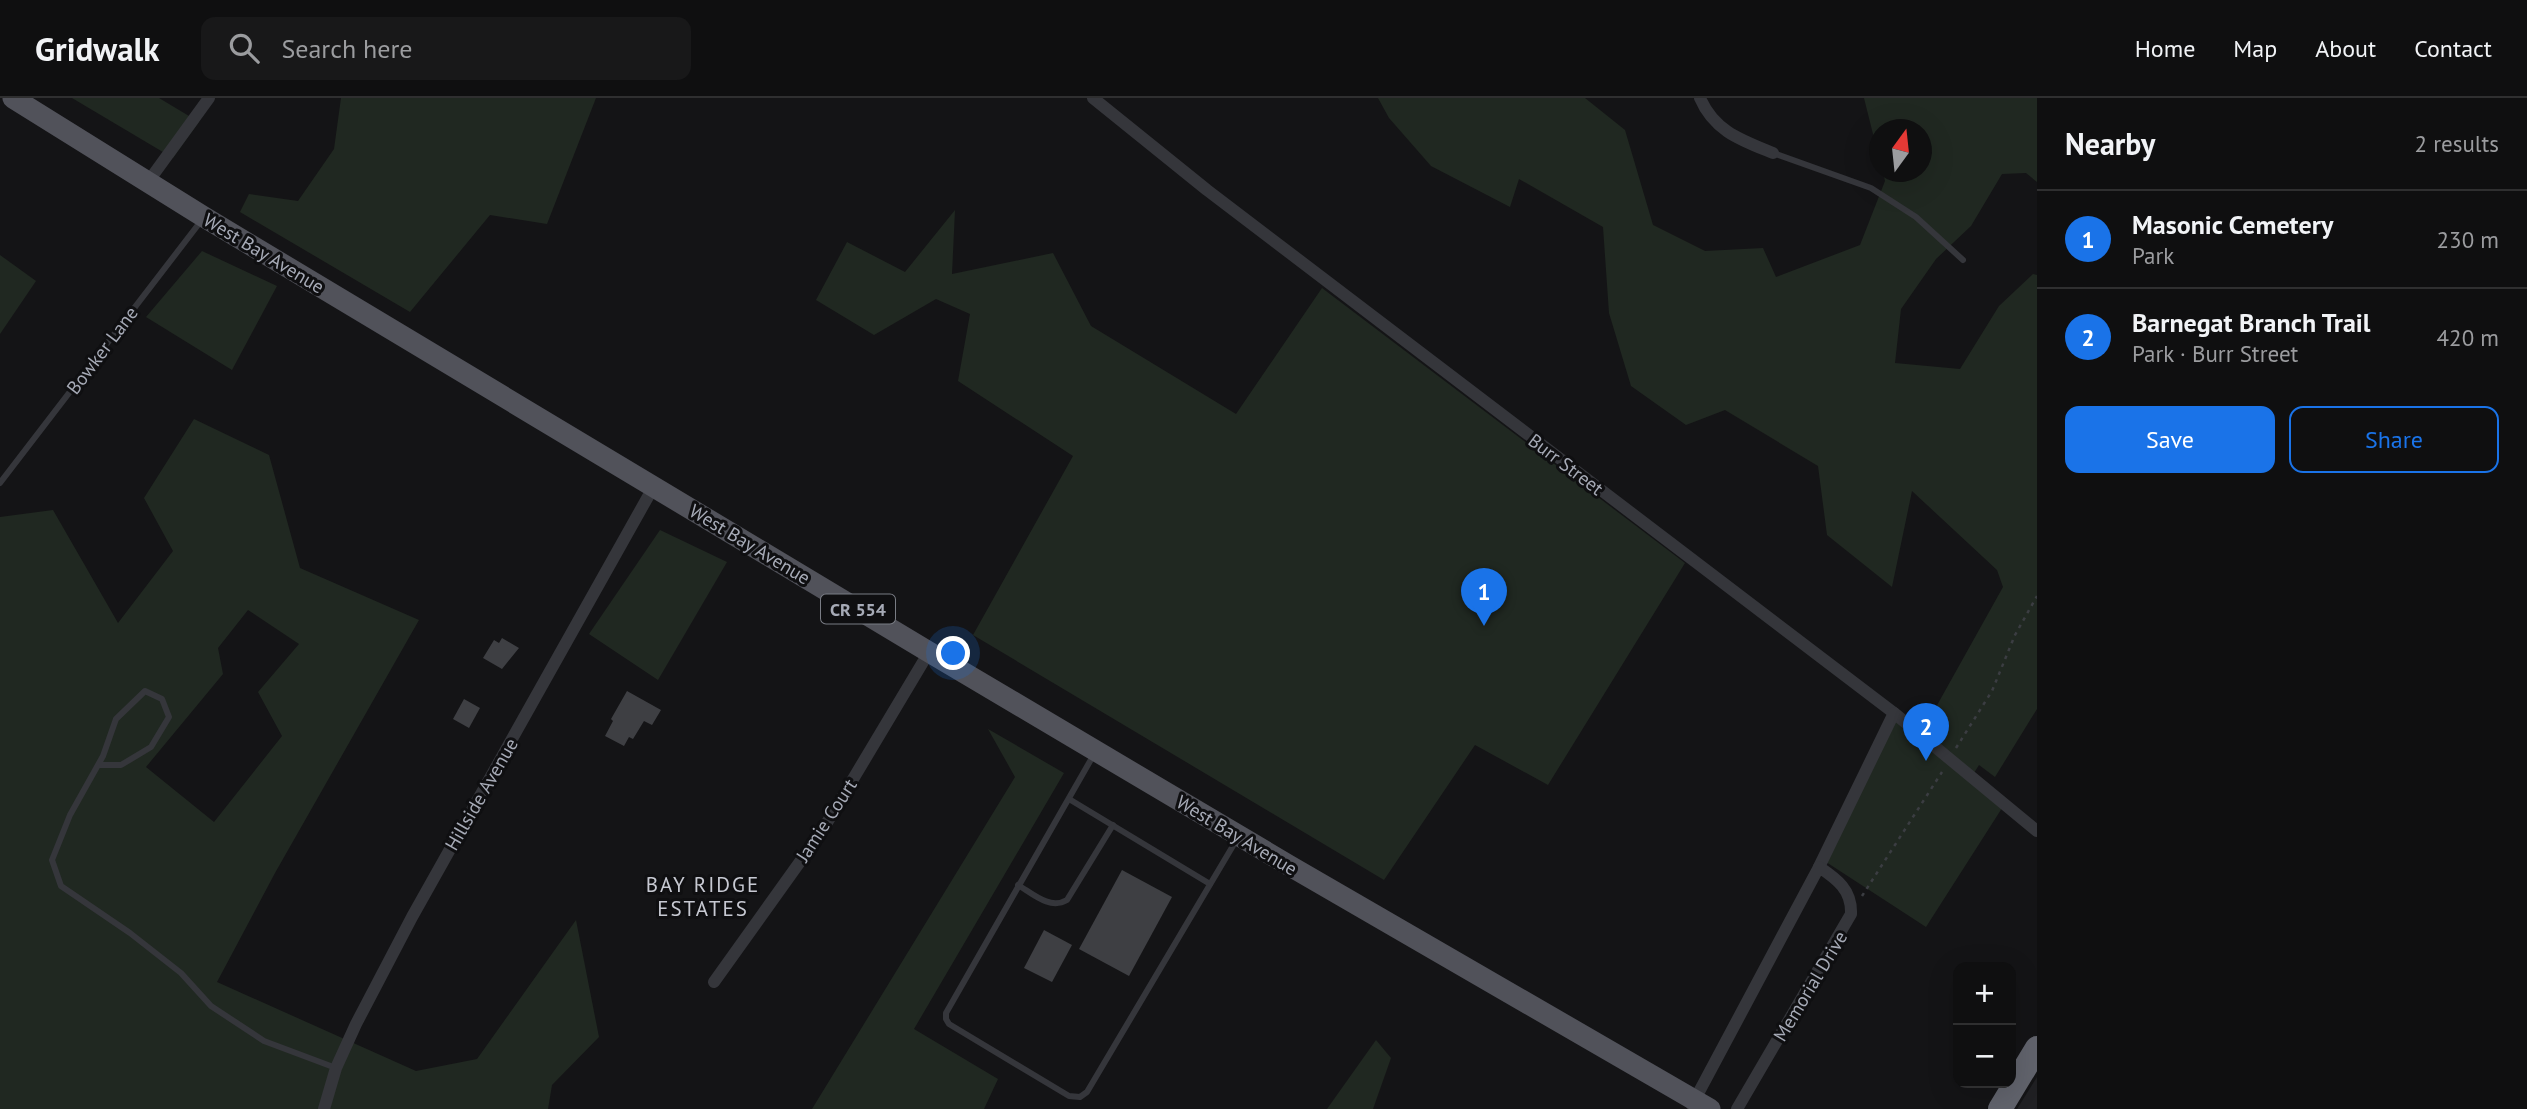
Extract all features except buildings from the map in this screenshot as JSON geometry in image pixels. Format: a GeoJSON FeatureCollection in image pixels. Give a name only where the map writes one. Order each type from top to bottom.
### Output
{"type":"FeatureCollection","features":[{"type":"Feature","properties":{"kind":"highway"},"geometry":{"type":"LineString","coordinates":[[2000,1109],[2037,1048]]}},
{"type":"Feature","properties":{"kind":"main road","name":"West Bay Avenue"},"geometry":{"type":"LineString","coordinates":[[13,98],[204,217],[929,652],[1699,1106]]}},
{"type":"Feature","properties":{"kind":"street"},"geometry":{"type":"LineString","coordinates":[[148,182],[209,98]]}},
{"type":"Feature","properties":{"kind":"street","name":"Burr Street"},"geometry":{"type":"LineString","coordinates":[[1093,98],[1218,198],[1924,736],[2037,831]]}},
{"type":"Feature","properties":{"kind":"street"},"geometry":{"type":"LineString","coordinates":[[1700,98],[1707,115],[1737,138],[1773,153]]}},
{"type":"Feature","properties":{"kind":"street","name":"Hillside Avenue"},"geometry":{"type":"LineString","coordinates":[[324,1109],[337,1068],[356,1024],[446,853],[654,486]]}},
{"type":"Feature","properties":{"kind":"street","name":"Jamie Court"},"geometry":{"type":"LineString","coordinates":[[714,982],[822,831],[929,652]]}},
{"type":"Feature","properties":{"kind":"street"},"geometry":{"type":"LineString","coordinates":[[1699,1106],[1894,713]]}},
{"type":"Feature","properties":{"kind":"street","name":"Memorial Drive"},"geometry":{"type":"LineString","coordinates":[[1737,1109],[1851,914],[1852,904],[1848,893],[1838,880],[1819,867]]}},
{"type":"Feature","properties":{"kind":"lane"},"geometry":{"type":"LineString","coordinates":[[1773,153],[1871,188],[1916,217],[1962,260]]}},
{"type":"Feature","properties":{"kind":"lane","name":"Bowker Lane"},"geometry":{"type":"LineString","coordinates":[[0,483],[204,217]]}},
{"type":"Feature","properties":{"kind":"lane"},"geometry":{"type":"LineString","coordinates":[[98,765],[121,765],[151,747],[169,717],[162,699],[145,691],[116,719],[98,765],[70,815],[52,860],[61,886],[130,933],[181,973],[211,1006],[264,1041],[337,1068]]}},
{"type":"Feature","properties":{"kind":"lane"},"geometry":{"type":"LineString","coordinates":[[1096,751],[947,1007],[946,1018],[950,1024],[1037,1078],[1074,1097],[1087,1092],[1239,836]]}},
{"type":"Feature","properties":{"kind":"lane"},"geometry":{"type":"LineString","coordinates":[[1069,799],[1210,884]]}},
{"type":"Feature","properties":{"kind":"lane"},"geometry":{"type":"LineString","coordinates":[[1018,885],[1051,903],[1067,900],[1113,825]]}},
{"type":"Feature","properties":{"kind":"path"},"geometry":{"type":"LineString","coordinates":[[1957,748],[1992,691],[2015,635],[2037,596]]}},
{"type":"Feature","properties":{"kind":"path"},"geometry":{"type":"LineString","coordinates":[[1851,914],[1944,768]]}},
{"type":"Feature","properties":{"kind":"shaded area"},"geometry":{"type":"Polygon","coordinates":[[[72,98],[159,98],[199,122],[173,158],[72,98]]]}},
{"type":"Feature","properties":{"kind":"shaded area"},"geometry":{"type":"Polygon","coordinates":[[[341,98],[596,98],[547,224],[490,215],[410,312],[240,212],[249,194],[298,201],[334,149],[341,98]]]}},
{"type":"Feature","properties":{"kind":"shaded area"},"geometry":{"type":"Polygon","coordinates":[[[1378,98],[1585,98],[1625,130],[1653,225],[1705,251],[1763,248],[1776,277],[1860,245],[1885,182],[1932,182],[1932,119],[1869,119],[1864,98],[2037,98],[2037,182],[2026,173],[2002,174],[1971,226],[1936,259],[1901,309],[1895,363],[1960,369],[1999,306],[2033,274],[2037,275],[2037,709],[1995,777],[1979,765],[1972,776],[2004,805],[1926,927],[1823,860],[1894,713],[1935,745],[1940,736],[1926,725],[2003,587],[1997,570],[1912,491],[1892,587],[1827,535],[1818,466],[1725,410],[1686,425],[1631,386],[1609,313],[1603,227],[1519,179],[1510,207],[1431,166],[1389,118],[1378,98]]]}},
{"type":"Feature","properties":{"kind":"shaded area"},"geometry":{"type":"Polygon","coordinates":[[[955,210],[952,274],[1053,253],[1091,326],[1236,414],[1322,288],[1685,563],[1548,785],[1475,745],[1384,880],[973,635],[1073,456],[958,381],[970,314],[936,299],[874,335],[816,300],[847,242],[905,272],[955,210]]]}},
{"type":"Feature","properties":{"kind":"shaded area"},"geometry":{"type":"Polygon","coordinates":[[[202,251],[277,286],[232,370],[146,317],[202,251]]]}},
{"type":"Feature","properties":{"kind":"shaded area"},"geometry":{"type":"Polygon","coordinates":[[[0,255],[36,281],[0,334],[0,255]]]}},
{"type":"Feature","properties":{"kind":"shaded area"},"geometry":{"type":"Polygon","coordinates":[[[194,419],[269,455],[300,568],[419,620],[275,873],[217,982],[416,1071],[477,1059],[576,920],[599,1037],[552,1085],[548,1109],[0,1109],[0,517],[53,510],[118,623],[173,551],[144,498],[194,419]],[[248,610],[218,648],[223,674],[146,767],[214,822],[282,736],[258,692],[299,644],[248,610]]]}},
{"type":"Feature","properties":{"kind":"shaded area"},"geometry":{"type":"Polygon","coordinates":[[[660,530],[727,562],[658,680],[589,634],[660,530]]]}},
{"type":"Feature","properties":{"kind":"shaded area"},"geometry":{"type":"Polygon","coordinates":[[[988,729],[1064,773],[914,1029],[998,1079],[984,1109],[812,1109],[1015,777],[988,729]]]}},
{"type":"Feature","properties":{"kind":"shaded area"},"geometry":{"type":"Polygon","coordinates":[[[1376,1040],[1391,1058],[1373,1109],[1327,1109],[1376,1040]]]}},
{"type":"Feature","properties":{"kind":"shaded area"},"geometry":{"type":"Polygon","coordinates":[[[2037,1077],[2037,1109],[2017,1109],[2037,1077]]]}},
{"type":"Feature","properties":{"kind":"place","name":"Masonic Cemetery"},"geometry":{"type":"Point","coordinates":[1484,626]}},
{"type":"Feature","properties":{"kind":"place","name":"Barnegat Branch Trail"},"geometry":{"type":"Point","coordinates":[1926,761]}},
{"type":"Feature","properties":{"kind":"district","name":"BAY RIDGE ESTATES"},"geometry":{"type":"Point","coordinates":[703,896]}}]}
